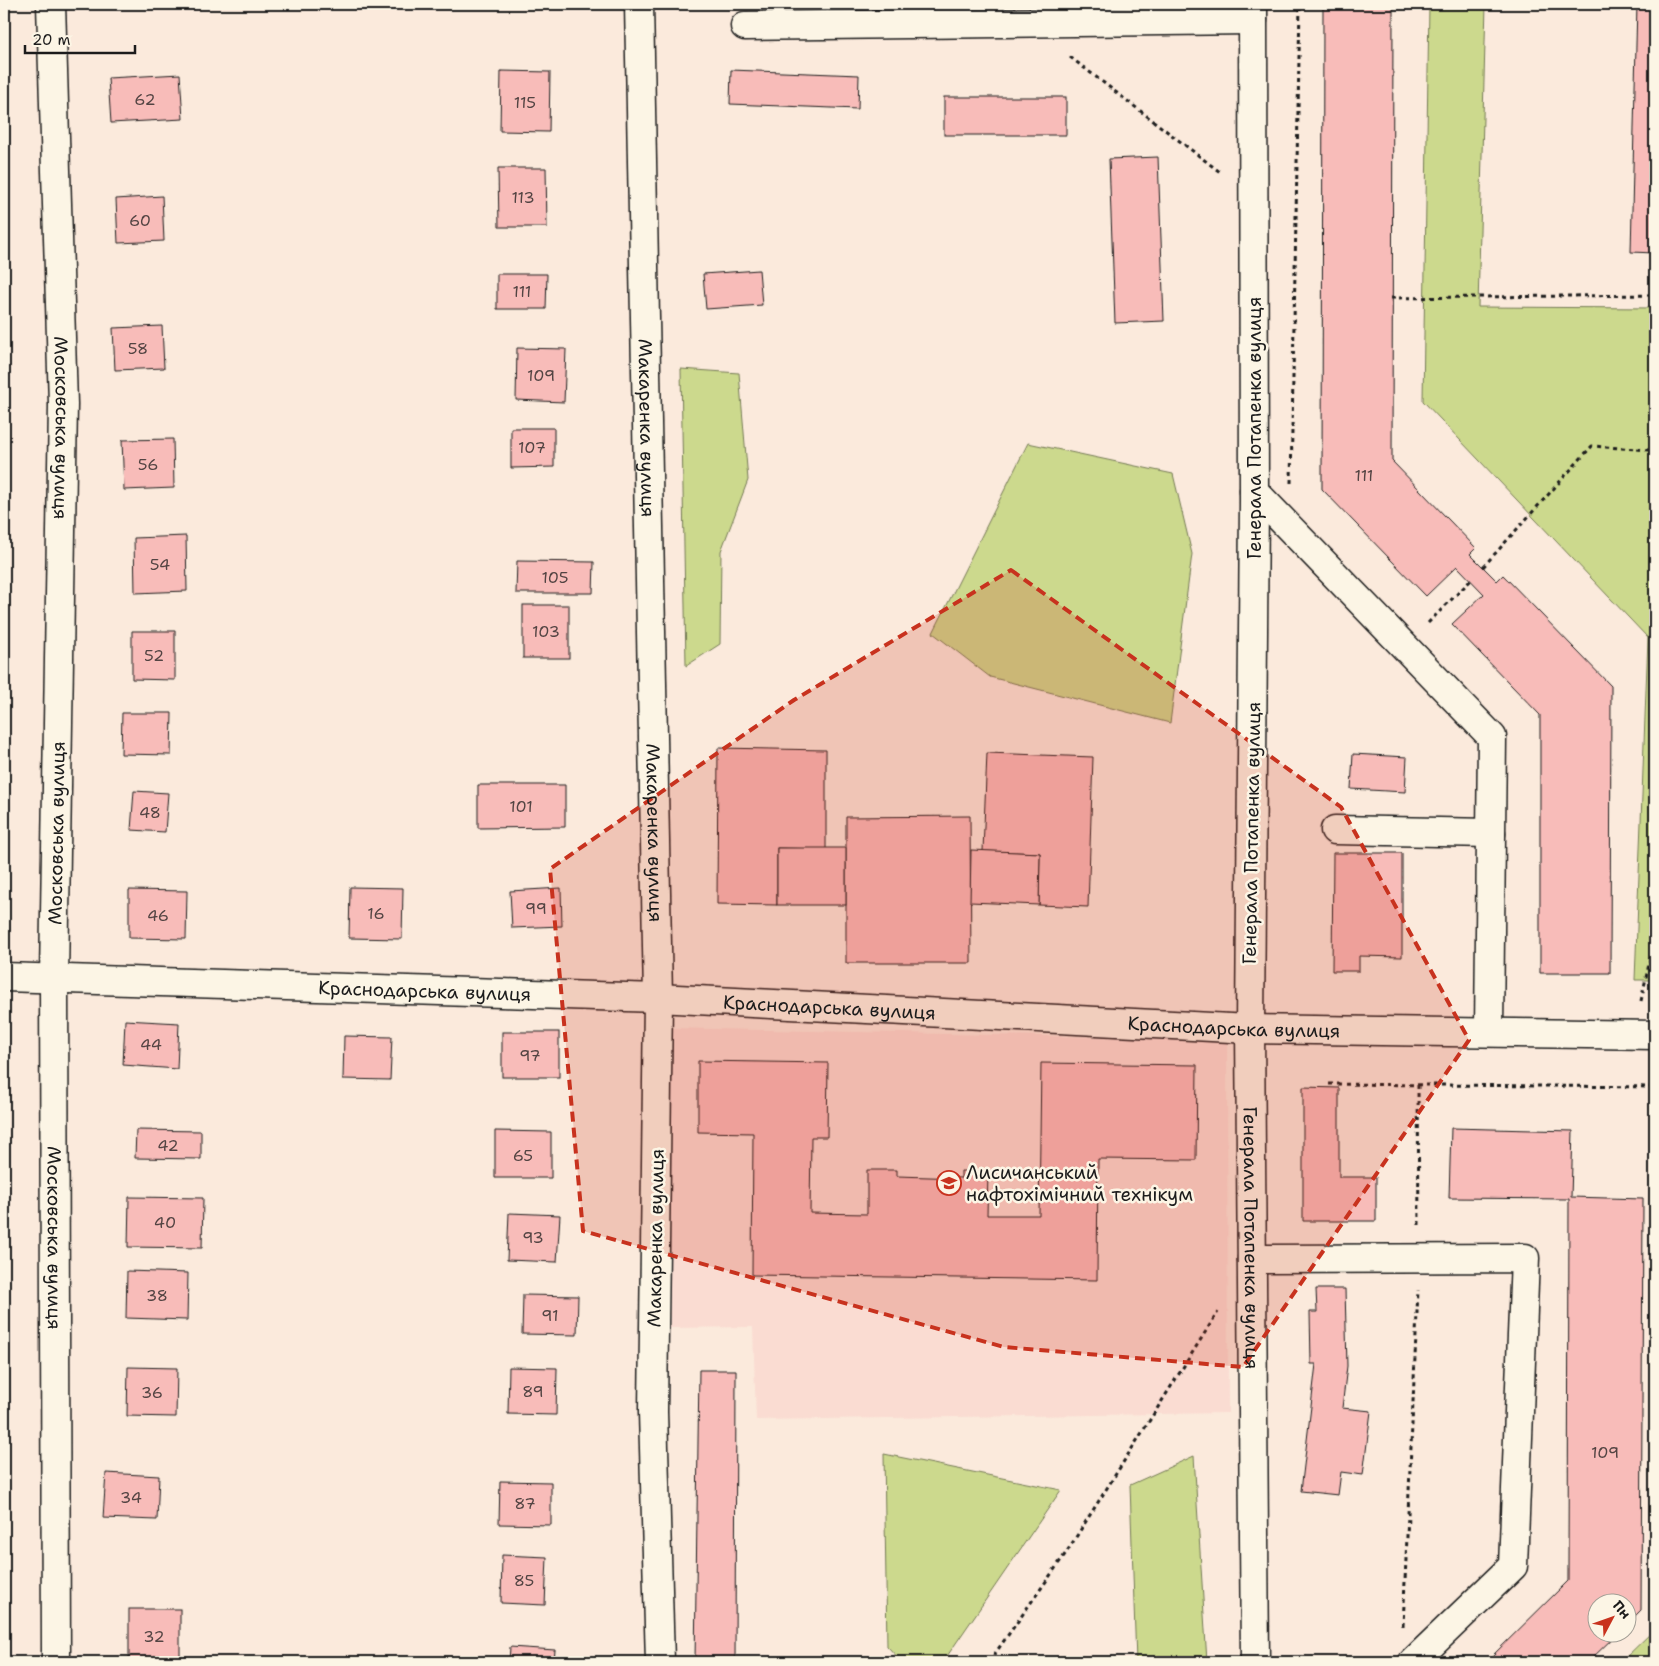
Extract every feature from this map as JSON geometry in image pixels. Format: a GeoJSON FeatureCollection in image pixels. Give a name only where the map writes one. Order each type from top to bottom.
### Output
{"type":"FeatureCollection","features":[{"type":"Feature","properties":{"kind":"street","name":"Московська вулиця"},"geometry":{"type":"LineString","coordinates":[[51,4],[62,404],[54,978],[56,1662]]}},
{"type":"Feature","properties":{"kind":"street","name":"Макаренка вулиця"},"geometry":{"type":"LineString","coordinates":[[638,4],[658,998],[653,1412],[660,1662]]}},
{"type":"Feature","properties":{"kind":"street"},"geometry":{"type":"LineString","coordinates":[[745,26],[1253,12]]}},
{"type":"Feature","properties":{"kind":"street","name":"Генерала Потапенка вулиця"},"geometry":{"type":"LineString","coordinates":[[1253,12],[1254,491],[1250,1028],[1255,1662]]}},
{"type":"Feature","properties":{"kind":"street"},"geometry":{"type":"LineString","coordinates":[[1254,491],[1492,737],[1489,1032]]}},
{"type":"Feature","properties":{"kind":"street"},"geometry":{"type":"LineString","coordinates":[[1335,830],[1491,833]]}},
{"type":"Feature","properties":{"kind":"street","name":"Краснодарська вулиця"},"geometry":{"type":"LineString","coordinates":[[4,977],[658,998],[1250,1028],[1644,1035]]}},
{"type":"Feature","properties":{"kind":"street"},"geometry":{"type":"LineString","coordinates":[[1252,1259],[1525,1258],[1513,1566],[1413,1662]]}},
{"type":"Feature","properties":{"kind":"path"},"geometry":{"type":"LineString","coordinates":[[1291,528],[1300,4]]}},
{"type":"Feature","properties":{"kind":"path"},"geometry":{"type":"LineString","coordinates":[[1065,53],[1254,198]]}},
{"type":"Feature","properties":{"kind":"path"},"geometry":{"type":"LineString","coordinates":[[1391,298],[1655,295]]}},
{"type":"Feature","properties":{"kind":"path"},"geometry":{"type":"LineString","coordinates":[[1483,567],[1592,446],[1650,450],[1655,446]]}},
{"type":"Feature","properties":{"kind":"path"},"geometry":{"type":"LineString","coordinates":[[1404,646],[1471,580]]}},
{"type":"Feature","properties":{"kind":"path"},"geometry":{"type":"LineString","coordinates":[[1644,1035],[1655,936]]}},
{"type":"Feature","properties":{"kind":"path"},"geometry":{"type":"LineString","coordinates":[[1329,1084],[1655,1087]]}},
{"type":"Feature","properties":{"kind":"path"},"geometry":{"type":"LineString","coordinates":[[1402,1633],[1420,1259],[1418,1085]]}},
{"type":"Feature","properties":{"kind":"path"},"geometry":{"type":"LineString","coordinates":[[989,1662],[1066,1553],[1220,1309]]}},
{"type":"Feature","properties":{"kind":"highlighted area"},"geometry":{"type":"Polygon","coordinates":[[[1011,570],[1341,807],[1469,1040],[1243,1367],[1004,1347],[583,1231],[550,869],[794,700],[1011,570]]]}},
{"type":"Feature","properties":{"kind":"shaded area","name":"Лисичанський нафтохімічний технікум"},"geometry":{"type":"Polygon","coordinates":[[[669,1028],[1227,1040],[1228,1413],[756,1420],[753,1327],[670,1328],[669,1028]]]}},
{"type":"Feature","properties":{"kind":"green space"},"geometry":{"type":"Polygon","coordinates":[[[1429,4],[1486,4],[1478,307],[1655,308],[1655,980],[1635,980],[1648,638],[1423,401],[1429,4]]]}},
{"type":"Feature","properties":{"kind":"green space"},"geometry":{"type":"Polygon","coordinates":[[[681,369],[739,373],[748,480],[721,551],[720,644],[686,666],[681,369]]]}},
{"type":"Feature","properties":{"kind":"green space"},"geometry":{"type":"Polygon","coordinates":[[[1028,443],[1173,474],[1192,554],[1170,723],[990,677],[933,633],[1028,443]]]}},
{"type":"Feature","properties":{"kind":"green space"},"geometry":{"type":"Polygon","coordinates":[[[884,1454],[1061,1490],[943,1662],[902,1662],[887,1646],[884,1454]]]}},
{"type":"Feature","properties":{"kind":"green space"},"geometry":{"type":"Polygon","coordinates":[[[1194,1456],[1207,1662],[1136,1662],[1130,1485],[1194,1456]]]}},
{"type":"Feature","properties":{"kind":"green space"},"geometry":{"type":"Polygon","coordinates":[[[1655,1629],[1655,1662],[1621,1662],[1655,1629]]]}},
{"type":"Feature","properties":{"kind":"building"},"geometry":{"type":"Polygon","coordinates":[[[1323,4],[1393,4],[1392,461],[1476,548],[1470,554],[1497,581],[1503,575],[1611,686],[1610,973],[1540,973],[1540,715],[1452,624],[1484,594],[1457,566],[1426,596],[1322,489],[1323,4]]]}},
{"type":"Feature","properties":{"kind":"building"},"geometry":{"type":"Polygon","coordinates":[[[1637,4],[1655,4],[1655,253],[1631,252],[1637,4]]]}},
{"type":"Feature","properties":{"kind":"building"},"geometry":{"type":"Polygon","coordinates":[[[731,70],[859,75],[858,109],[730,104],[731,70]]]}},
{"type":"Feature","properties":{"kind":"building"},"geometry":{"type":"Polygon","coordinates":[[[501,71],[550,72],[549,132],[500,131],[501,71]]]}},
{"type":"Feature","properties":{"kind":"building"},"geometry":{"type":"Polygon","coordinates":[[[180,74],[183,119],[111,123],[108,78],[180,74]]]}},
{"type":"Feature","properties":{"kind":"building"},"geometry":{"type":"Polygon","coordinates":[[[944,97],[1066,97],[1066,135],[944,135],[944,97]]]}},
{"type":"Feature","properties":{"kind":"building"},"geometry":{"type":"Polygon","coordinates":[[[1158,157],[1164,321],[1115,323],[1109,159],[1158,157]]]}},
{"type":"Feature","properties":{"kind":"building"},"geometry":{"type":"Polygon","coordinates":[[[498,168],[546,168],[547,227],[499,227],[498,168]]]}},
{"type":"Feature","properties":{"kind":"building"},"geometry":{"type":"Polygon","coordinates":[[[162,196],[164,241],[118,243],[116,199],[162,196]]]}},
{"type":"Feature","properties":{"kind":"building"},"geometry":{"type":"Polygon","coordinates":[[[759,270],[762,305],[706,309],[703,274],[759,270]]]}},
{"type":"Feature","properties":{"kind":"building"},"geometry":{"type":"Polygon","coordinates":[[[497,274],[547,274],[546,309],[497,309],[497,274]]]}},
{"type":"Feature","properties":{"kind":"building"},"geometry":{"type":"Polygon","coordinates":[[[162,326],[164,368],[115,370],[113,328],[162,326]]]}},
{"type":"Feature","properties":{"kind":"building"},"geometry":{"type":"Polygon","coordinates":[[[517,348],[566,349],[564,402],[516,400],[517,348]]]}},
{"type":"Feature","properties":{"kind":"building"},"geometry":{"type":"Polygon","coordinates":[[[511,428],[554,428],[554,467],[511,468],[511,428]]]}},
{"type":"Feature","properties":{"kind":"building"},"geometry":{"type":"Polygon","coordinates":[[[173,439],[174,488],[124,490],[122,440],[173,439]]]}},
{"type":"Feature","properties":{"kind":"building"},"geometry":{"type":"Polygon","coordinates":[[[186,536],[187,591],[135,593],[134,538],[186,536]]]}},
{"type":"Feature","properties":{"kind":"building"},"geometry":{"type":"Polygon","coordinates":[[[517,561],[594,562],[593,593],[516,593],[517,561]]]}},
{"type":"Feature","properties":{"kind":"building"},"geometry":{"type":"Polygon","coordinates":[[[523,605],[569,605],[569,658],[523,658],[523,605]]]}},
{"type":"Feature","properties":{"kind":"building"},"geometry":{"type":"Polygon","coordinates":[[[132,631],[175,631],[175,680],[132,679],[132,631]]]}},
{"type":"Feature","properties":{"kind":"building"},"geometry":{"type":"Polygon","coordinates":[[[122,713],[172,713],[171,755],[121,754],[122,713]]]}},
{"type":"Feature","properties":{"kind":"building"},"geometry":{"type":"Polygon","coordinates":[[[718,748],[826,750],[826,849],[777,848],[777,905],[717,904],[718,748]]]}},
{"type":"Feature","properties":{"kind":"building"},"geometry":{"type":"Polygon","coordinates":[[[987,753],[1093,757],[1088,907],[1039,905],[1040,853],[983,851],[987,753]]]}},
{"type":"Feature","properties":{"kind":"building"},"geometry":{"type":"Polygon","coordinates":[[[1353,754],[1407,757],[1405,792],[1351,789],[1353,754]]]}},
{"type":"Feature","properties":{"kind":"building"},"geometry":{"type":"Polygon","coordinates":[[[478,785],[565,785],[565,827],[478,828],[478,785]]]}},
{"type":"Feature","properties":{"kind":"building"},"geometry":{"type":"Polygon","coordinates":[[[134,791],[168,793],[165,832],[131,830],[134,791]]]}},
{"type":"Feature","properties":{"kind":"building"},"geometry":{"type":"Polygon","coordinates":[[[970,816],[971,963],[846,963],[846,817],[970,816]]]}},
{"type":"Feature","properties":{"kind":"building"},"geometry":{"type":"Polygon","coordinates":[[[777,848],[846,848],[846,905],[777,905],[777,848]]]}},
{"type":"Feature","properties":{"kind":"building"},"geometry":{"type":"Polygon","coordinates":[[[971,850],[1040,853],[1039,905],[970,902],[971,850]]]}},
{"type":"Feature","properties":{"kind":"building"},"geometry":{"type":"Polygon","coordinates":[[[1333,853],[1402,853],[1402,957],[1359,956],[1359,971],[1332,971],[1333,853]]]}},
{"type":"Feature","properties":{"kind":"building"},"geometry":{"type":"Polygon","coordinates":[[[350,887],[403,888],[402,939],[349,938],[350,887]]]}},
{"type":"Feature","properties":{"kind":"building"},"geometry":{"type":"Polygon","coordinates":[[[561,888],[562,926],[512,928],[510,891],[561,888]]]}},
{"type":"Feature","properties":{"kind":"building"},"geometry":{"type":"Polygon","coordinates":[[[129,890],[187,891],[186,939],[129,938],[129,890]]]}},
{"type":"Feature","properties":{"kind":"building"},"geometry":{"type":"Polygon","coordinates":[[[125,1020],[179,1023],[177,1069],[123,1065],[125,1020]]]}},
{"type":"Feature","properties":{"kind":"building"},"geometry":{"type":"Polygon","coordinates":[[[502,1032],[559,1032],[559,1077],[502,1077],[502,1032]]]}},
{"type":"Feature","properties":{"kind":"building"},"geometry":{"type":"Polygon","coordinates":[[[344,1036],[392,1037],[390,1080],[343,1079],[344,1036]]]}},
{"type":"Feature","properties":{"kind":"building"},"geometry":{"type":"Polygon","coordinates":[[[698,1061],[828,1063],[827,1137],[811,1137],[810,1213],[867,1214],[867,1170],[897,1170],[897,1176],[961,1178],[961,1171],[988,1172],[987,1215],[1039,1215],[1041,1063],[1197,1065],[1196,1160],[1098,1159],[1097,1280],[752,1275],[753,1133],[698,1132],[698,1061]]]}},
{"type":"Feature","properties":{"kind":"building"},"geometry":{"type":"Polygon","coordinates":[[[1303,1087],[1339,1088],[1339,1177],[1376,1177],[1376,1221],[1303,1221],[1303,1087]]]}},
{"type":"Feature","properties":{"kind":"building"},"geometry":{"type":"Polygon","coordinates":[[[1451,1128],[1573,1131],[1571,1197],[1643,1199],[1641,1610],[1636,1615],[1636,1594],[1586,1594],[1586,1644],[1607,1644],[1588,1662],[1486,1662],[1568,1581],[1569,1199],[1449,1198],[1451,1128]]]}},
{"type":"Feature","properties":{"kind":"building"},"geometry":{"type":"Polygon","coordinates":[[[136,1130],[201,1131],[201,1159],[135,1158],[136,1130]]]}},
{"type":"Feature","properties":{"kind":"building"},"geometry":{"type":"Polygon","coordinates":[[[495,1131],[551,1132],[551,1178],[495,1178],[495,1131]]]}},
{"type":"Feature","properties":{"kind":"building"},"geometry":{"type":"Polygon","coordinates":[[[129,1197],[203,1198],[202,1248],[128,1247],[129,1197]]]}},
{"type":"Feature","properties":{"kind":"building"},"geometry":{"type":"Polygon","coordinates":[[[509,1213],[560,1215],[557,1262],[507,1260],[509,1213]]]}},
{"type":"Feature","properties":{"kind":"building"},"geometry":{"type":"Polygon","coordinates":[[[127,1271],[188,1273],[187,1320],[126,1318],[127,1271]]]}},
{"type":"Feature","properties":{"kind":"building"},"geometry":{"type":"Polygon","coordinates":[[[1316,1289],[1345,1289],[1347,1366],[1342,1408],[1371,1411],[1363,1475],[1341,1472],[1338,1495],[1301,1491],[1316,1364],[1311,1364],[1310,1312],[1317,1312],[1316,1289]]]}},
{"type":"Feature","properties":{"kind":"building"},"geometry":{"type":"Polygon","coordinates":[[[523,1295],[578,1296],[577,1335],[522,1334],[523,1295]]]}},
{"type":"Feature","properties":{"kind":"building"},"geometry":{"type":"Polygon","coordinates":[[[128,1367],[177,1368],[176,1417],[127,1416],[128,1367]]]}},
{"type":"Feature","properties":{"kind":"building"},"geometry":{"type":"Polygon","coordinates":[[[509,1367],[557,1368],[556,1415],[508,1414],[509,1367]]]}},
{"type":"Feature","properties":{"kind":"building"},"geometry":{"type":"Polygon","coordinates":[[[699,1370],[736,1370],[735,1662],[695,1662],[699,1370]]]}},
{"type":"Feature","properties":{"kind":"building"},"geometry":{"type":"Polygon","coordinates":[[[106,1473],[159,1476],[157,1520],[103,1518],[106,1473]]]}},
{"type":"Feature","properties":{"kind":"building"},"geometry":{"type":"Polygon","coordinates":[[[500,1481],[551,1482],[551,1525],[499,1524],[500,1481]]]}},
{"type":"Feature","properties":{"kind":"building"},"geometry":{"type":"Polygon","coordinates":[[[502,1555],[547,1557],[545,1605],[501,1603],[502,1555]]]}},
{"type":"Feature","properties":{"kind":"building"},"geometry":{"type":"Polygon","coordinates":[[[129,1609],[180,1609],[180,1662],[129,1662],[129,1609]]]}},
{"type":"Feature","properties":{"kind":"building"},"geometry":{"type":"Polygon","coordinates":[[[510,1647],[555,1650],[554,1662],[509,1662],[510,1647]]]}},
{"type":"Feature","properties":{"kind":"place","name":"Лисичанський нафтохімічний технікум"},"geometry":{"type":"Point","coordinates":[949,1183]}}]}
